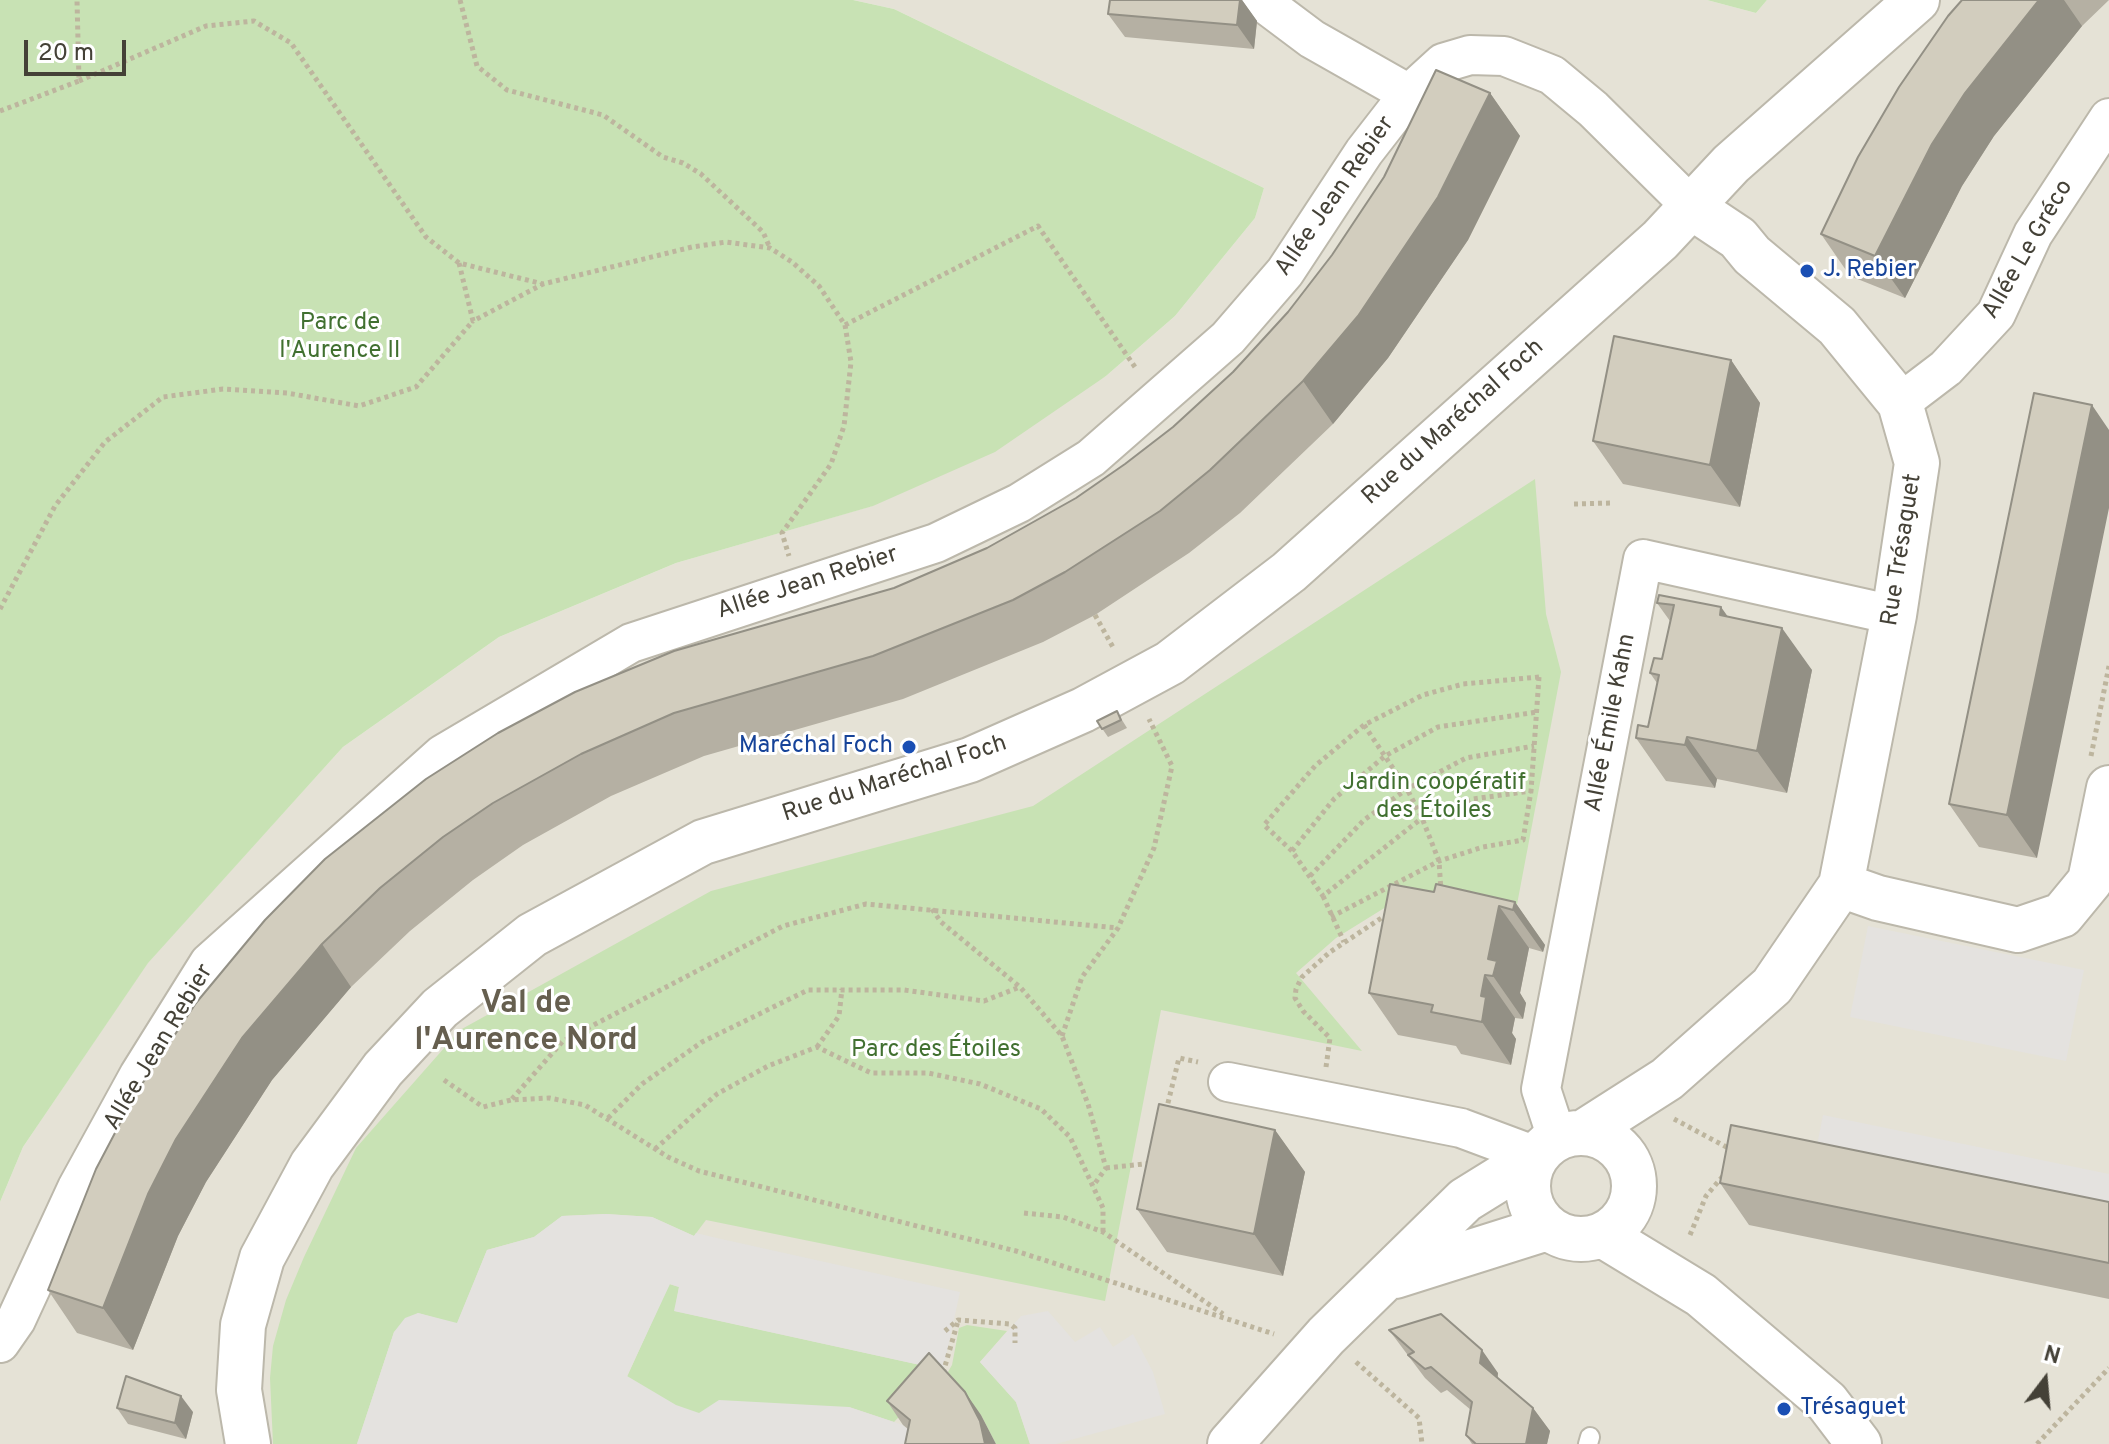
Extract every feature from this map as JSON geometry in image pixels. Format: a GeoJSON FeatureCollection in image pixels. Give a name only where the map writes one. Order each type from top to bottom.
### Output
{"type":"FeatureCollection","features":[{"type":"Feature","properties":{"kind":"street"},"geometry":{"type":"LineString","coordinates":[[1260,0],[1312,39],[1409,94]]}},
{"type":"Feature","properties":{"kind":"street","name":"Rue du Maréchal Foch"},"geometry":{"type":"LineString","coordinates":[[248,1444],[239,1390],[242,1338],[262,1258],[312,1165],[383,1069],[440,1008],[532,935],[703,842],[983,755],[1083,710],[1170,663],[1289,572],[1693,208],[1731,164],[1917,0]]}},
{"type":"Feature","properties":{"kind":"street","name":"Allée Jean Rebier"},"geometry":{"type":"LineString","coordinates":[[0,1343],[16,1320],[77,1188],[139,1075],[209,963],[443,754],[631,643],[797,586],[936,543],[1019,503],[1091,458],[1228,338],[1285,272],[1364,152],[1409,94],[1443,63],[1470,55],[1504,56],[1528,62],[1552,75],[1593,109],[1693,208]]}},
{"type":"Feature","properties":{"kind":"street","name":"Allée Le Gréco"},"geometry":{"type":"LineString","coordinates":[[1900,403],[1946,368],[1996,314],[2033,234],[2109,118]]}},
{"type":"Feature","properties":{"kind":"street","name":"Rue Trésaguet"},"geometry":{"type":"LineString","coordinates":[[1693,208],[1738,238],[1762,264],[1837,326],[1900,403],[1917,463],[1894,615],[1841,885]]}},
{"type":"Feature","properties":{"kind":"street","name":"Allée Émile Kahn"},"geometry":{"type":"LineString","coordinates":[[1559,1142],[1541,1089],[1643,559],[1894,615]]}},
{"type":"Feature","properties":{"kind":"street"},"geometry":{"type":"LineString","coordinates":[[1230,1444],[1306,1357],[1465,1200],[1559,1142],[1660,1093],[1772,986],[1841,885],[1878,898],[2018,930],[2062,915],[2090,881],[2109,788]]}},
{"type":"Feature","properties":{"kind":"street"},"geometry":{"type":"LineString","coordinates":[[1228,1082],[1320,1103],[1461,1128],[1559,1142],[1610,1141],[1701,1295]]}},
{"type":"Feature","properties":{"kind":"street"},"geometry":{"type":"LineString","coordinates":[[1559,1142],[1527,1181],[1531,1207],[1547,1228],[1571,1240],[1604,1236],[1623,1221],[1631,1180],[1660,1093]]}},
{"type":"Feature","properties":{"kind":"street"},"geometry":{"type":"LineString","coordinates":[[1389,1278],[1547,1228]]}},
{"type":"Feature","properties":{"kind":"street"},"geometry":{"type":"LineString","coordinates":[[1604,1236],[1701,1295],[1827,1402],[1859,1444]]}},
{"type":"Feature","properties":{"kind":"path"},"geometry":{"type":"LineString","coordinates":[[77,0],[79,81]]}},
{"type":"Feature","properties":{"kind":"path"},"geometry":{"type":"LineString","coordinates":[[460,0],[477,66],[507,90],[603,115],[663,157],[683,163],[701,174],[763,232],[770,248]]}},
{"type":"Feature","properties":{"kind":"path"},"geometry":{"type":"LineString","coordinates":[[0,111],[79,81],[206,26],[254,21],[291,43],[426,237],[459,263],[543,284]]}},
{"type":"Feature","properties":{"kind":"path"},"geometry":{"type":"LineString","coordinates":[[845,325],[1038,226],[1158,400]]}},
{"type":"Feature","properties":{"kind":"path"},"geometry":{"type":"LineString","coordinates":[[0,609],[63,495],[105,442],[163,397],[223,389],[287,393],[359,406],[416,387],[473,321],[543,284],[692,247],[726,242],[770,248],[792,262],[819,286],[845,325],[851,362],[844,426],[831,464],[782,533],[797,586]]}},
{"type":"Feature","properties":{"kind":"path"},"geometry":{"type":"LineString","coordinates":[[459,263],[473,321]]}},
{"type":"Feature","properties":{"kind":"path"},"geometry":{"type":"LineString","coordinates":[[1574,504],[1612,503]]}},
{"type":"Feature","properties":{"kind":"path"},"geometry":{"type":"LineString","coordinates":[[1331,917],[1439,861],[1483,847],[1523,840],[1531,791],[1539,677],[1463,684],[1423,695],[1364,725],[1315,766],[1264,825],[1292,851],[1323,896],[1331,917],[1344,942]]}},
{"type":"Feature","properties":{"kind":"path"},"geometry":{"type":"LineString","coordinates":[[1292,851],[1334,799],[1385,756],[1438,727],[1537,712]]}},
{"type":"Feature","properties":{"kind":"path"},"geometry":{"type":"LineString","coordinates":[[1062,1036],[1082,977],[1118,928],[1154,848],[1172,766],[1151,723]]}},
{"type":"Feature","properties":{"kind":"path"},"geometry":{"type":"LineString","coordinates":[[1364,725],[1407,789],[1422,818],[1439,861],[1441,897]]}},
{"type":"Feature","properties":{"kind":"path"},"geometry":{"type":"LineString","coordinates":[[1309,876],[1364,820],[1407,789],[1466,758],[1534,746]]}},
{"type":"Feature","properties":{"kind":"path"},"geometry":{"type":"LineString","coordinates":[[1323,896],[1422,818],[1473,799],[1531,791]]}},
{"type":"Feature","properties":{"kind":"path"},"geometry":{"type":"LineString","coordinates":[[511,1100],[563,1041],[783,926],[866,904],[1118,928]]}},
{"type":"Feature","properties":{"kind":"path"},"geometry":{"type":"LineString","coordinates":[[931,908],[941,922],[1020,987],[1062,1036],[1088,1104],[1106,1168]]}},
{"type":"Feature","properties":{"kind":"path"},"geometry":{"type":"LineString","coordinates":[[1320,1103],[1330,1038],[1303,1011],[1295,998],[1296,989],[1302,977],[1344,942],[1391,912],[1403,911]]}},
{"type":"Feature","properties":{"kind":"path"},"geometry":{"type":"LineString","coordinates":[[608,1118],[642,1084],[702,1042],[808,990],[904,990],[984,1001],[1020,987]]}},
{"type":"Feature","properties":{"kind":"path"},"geometry":{"type":"LineString","coordinates":[[655,1149],[717,1094],[768,1066],[817,1047],[839,1016],[842,989]]}},
{"type":"Feature","properties":{"kind":"path"},"geometry":{"type":"LineString","coordinates":[[817,1047],[871,1073],[928,1073],[967,1081],[1041,1109],[1070,1137],[1103,1208],[1103,1232]]}},
{"type":"Feature","properties":{"kind":"path"},"geometry":{"type":"LineString","coordinates":[[1164,1118],[1179,1058]]}},
{"type":"Feature","properties":{"kind":"path"},"geometry":{"type":"LineString","coordinates":[[444,1080],[483,1107],[511,1100],[549,1098],[585,1105],[655,1149],[699,1171],[1016,1251],[1274,1334]]}},
{"type":"Feature","properties":{"kind":"path"},"geometry":{"type":"LineString","coordinates":[[1660,1093],[1741,1155]]}},
{"type":"Feature","properties":{"kind":"path"},"geometry":{"type":"LineString","coordinates":[[1093,1186],[1106,1168],[1153,1163],[1157,1148]]}},
{"type":"Feature","properties":{"kind":"path"},"geometry":{"type":"LineString","coordinates":[[1690,1235],[1706,1196],[1733,1165]]}},
{"type":"Feature","properties":{"kind":"path"},"geometry":{"type":"LineString","coordinates":[[1024,1213],[1063,1217],[1103,1232],[1228,1317]]}},
{"type":"Feature","properties":{"kind":"path"},"geometry":{"type":"LineString","coordinates":[[945,1331],[958,1320],[1010,1324],[1015,1328],[1015,1343]]}},
{"type":"Feature","properties":{"kind":"path"},"geometry":{"type":"LineString","coordinates":[[941,1382],[938,1379],[945,1369],[958,1320]]}},
{"type":"Feature","properties":{"kind":"path"},"geometry":{"type":"LineString","coordinates":[[1355,1362],[1419,1418],[1422,1444]]}},
{"type":"Feature","properties":{"kind":"path"},"geometry":{"type":"LineString","coordinates":[[2037,1444],[2109,1368]]}},
{"type":"Feature","properties":{"kind":"shaded area"},"geometry":{"type":"Polygon","coordinates":[[[853,0],[1707,0],[1756,13],[1767,0],[2109,0],[2109,1444],[0,1444],[0,1202],[23,1147],[148,962],[343,747],[499,637],[676,563],[872,506],[1106,376],[1175,316],[1255,218],[1264,188],[894,9],[853,0]]]}},
{"type":"Feature","properties":{"kind":"shaded area"},"geometry":{"type":"Polygon","coordinates":[[[1868,926],[2084,970],[2066,1061],[1850,1017],[1868,926]]]}},
{"type":"Feature","properties":{"kind":"shaded area"},"geometry":{"type":"Polygon","coordinates":[[[1823,1115],[2109,1174],[2109,1204],[1817,1145],[1823,1115]]]}},
{"type":"Feature","properties":{"kind":"shaded area"},"geometry":{"type":"Polygon","coordinates":[[[606,1214],[652,1217],[694,1236],[696,1233],[960,1292],[943,1370],[674,1311],[679,1287],[670,1284],[627,1376],[676,1405],[699,1413],[719,1400],[849,1407],[903,1425],[926,1444],[357,1444],[394,1332],[405,1318],[418,1313],[457,1323],[487,1250],[534,1237],[562,1216],[606,1214]]]}},
{"type":"Feature","properties":{"kind":"shaded area"},"geometry":{"type":"Polygon","coordinates":[[[1048,1311],[1075,1342],[1100,1327],[1113,1347],[1133,1334],[1153,1372],[1165,1414],[1056,1444],[1030,1444],[1016,1402],[980,1362],[1021,1316],[1048,1311]]]}},
{"type":"Feature","properties":{"kind":"green space","name":"Parc de l'Aurence II"},"geometry":{"type":"Polygon","coordinates":[[[0,0],[853,0],[894,9],[1264,188],[1255,218],[1175,316],[1106,376],[995,452],[873,506],[676,563],[499,637],[343,747],[148,963],[23,1147],[0,1202],[0,0]]]}},
{"type":"Feature","properties":{"kind":"green space"},"geometry":{"type":"Polygon","coordinates":[[[1707,0],[1767,0],[1756,13],[1707,0]]]}},
{"type":"Feature","properties":{"kind":"green space","name":"Parc des Étoiles"},"geometry":{"type":"Polygon","coordinates":[[[1535,479],[1546,614],[1561,672],[1515,915],[1386,907],[1336,938],[1296,973],[1362,1051],[1161,1010],[1105,1301],[706,1220],[694,1236],[652,1217],[606,1214],[562,1216],[534,1237],[487,1250],[457,1324],[418,1313],[394,1332],[357,1444],[273,1444],[270,1378],[273,1346],[286,1300],[304,1257],[356,1148],[460,1030],[711,891],[1033,806],[1535,479]]]}},
{"type":"Feature","properties":{"kind":"green space"},"geometry":{"type":"Polygon","coordinates":[[[669,1284],[679,1287],[675,1311],[943,1370],[894,1422],[849,1407],[700,1413],[602,1444],[622,1388],[669,1284]]]}},
{"type":"Feature","properties":{"kind":"green space"},"geometry":{"type":"Polygon","coordinates":[[[967,1325],[1007,1331],[980,1362],[1016,1402],[1030,1444],[996,1444],[981,1415],[945,1377],[952,1365],[959,1328],[967,1325]]]}},
{"type":"Feature","properties":{"kind":"building"},"geometry":{"type":"Polygon","coordinates":[[[1110,0],[1240,0],[1237,25],[1108,14],[1110,0]]]}},
{"type":"Feature","properties":{"kind":"building"},"geometry":{"type":"Polygon","coordinates":[[[1962,0],[2039,0],[1965,93],[1932,144],[1875,256],[1821,234],[1858,157],[1899,87],[1962,0]]]}},
{"type":"Feature","properties":{"kind":"building"},"geometry":{"type":"Polygon","coordinates":[[[1436,70],[1490,93],[1438,197],[1358,316],[1303,381],[1210,470],[1160,511],[1065,572],[1013,600],[873,656],[674,713],[581,754],[493,803],[443,837],[380,888],[322,944],[242,1038],[176,1139],[148,1194],[103,1308],[48,1290],[96,1169],[136,1093],[196,1003],[265,920],[325,859],[426,779],[498,733],[575,692],[674,651],[894,588],[987,548],[1076,498],[1125,464],[1173,427],[1233,372],[1288,312],[1332,255],[1384,177],[1436,70]]]}},
{"type":"Feature","properties":{"kind":"building"},"geometry":{"type":"Polygon","coordinates":[[[1614,336],[1731,360],[1710,465],[1593,441],[1614,336]]]}},
{"type":"Feature","properties":{"kind":"building"},"geometry":{"type":"Polygon","coordinates":[[[2034,393],[2092,405],[2007,815],[1949,804],[2034,393]]]}},
{"type":"Feature","properties":{"kind":"building"},"geometry":{"type":"Polygon","coordinates":[[[1659,595],[1721,607],[1720,615],[1782,628],[1757,751],[1687,737],[1685,745],[1636,738],[1638,725],[1648,727],[1659,675],[1650,673],[1654,658],[1662,659],[1674,605],[1657,603],[1659,595]]]}},
{"type":"Feature","properties":{"kind":"building"},"geometry":{"type":"Polygon","coordinates":[[[1117,711],[1121,720],[1102,729],[1097,721],[1117,711]]]}},
{"type":"Feature","properties":{"kind":"building"},"geometry":{"type":"Polygon","coordinates":[[[1390,884],[1434,892],[1436,884],[1515,902],[1513,910],[1499,906],[1488,959],[1497,961],[1493,976],[1485,975],[1481,996],[1486,997],[1482,1022],[1431,1012],[1433,1005],[1369,993],[1390,884]]]}},
{"type":"Feature","properties":{"kind":"building"},"geometry":{"type":"Polygon","coordinates":[[[1159,1104],[1275,1130],[1254,1234],[1137,1209],[1159,1104]]]}},
{"type":"Feature","properties":{"kind":"building"},"geometry":{"type":"Polygon","coordinates":[[[1731,1125],[2109,1202],[2109,1263],[1720,1183],[1731,1125]]]}},
{"type":"Feature","properties":{"kind":"building"},"geometry":{"type":"Polygon","coordinates":[[[1441,1314],[1482,1350],[1480,1363],[1533,1408],[1526,1444],[1476,1444],[1466,1435],[1472,1402],[1431,1367],[1425,1369],[1408,1355],[1414,1352],[1389,1330],[1441,1314]]]}},
{"type":"Feature","properties":{"kind":"building"},"geometry":{"type":"Polygon","coordinates":[[[929,1353],[965,1392],[980,1421],[985,1444],[905,1444],[910,1420],[887,1401],[929,1353]]]}},
{"type":"Feature","properties":{"kind":"building"},"geometry":{"type":"Polygon","coordinates":[[[126,1376],[181,1396],[175,1423],[117,1408],[126,1376]]]}},
{"type":"Feature","properties":{"kind":"place","name":"J. Rebier"},"geometry":{"type":"Point","coordinates":[1807,271]}},
{"type":"Feature","properties":{"kind":"place","name":"Maréchal Foch"},"geometry":{"type":"Point","coordinates":[909,747]}},
{"type":"Feature","properties":{"kind":"place","name":"Trésaguet"},"geometry":{"type":"Point","coordinates":[1784,1409]}},
{"type":"Feature","properties":{"kind":"district","name":"Val de l'Aurence Nord"},"geometry":{"type":"Point","coordinates":[526,1024]}},
{"type":"Feature","properties":{"kind":"park label","name":"Jardin coopératif des Étoiles"},"geometry":{"type":"Point","coordinates":[1434,798]}}]}
